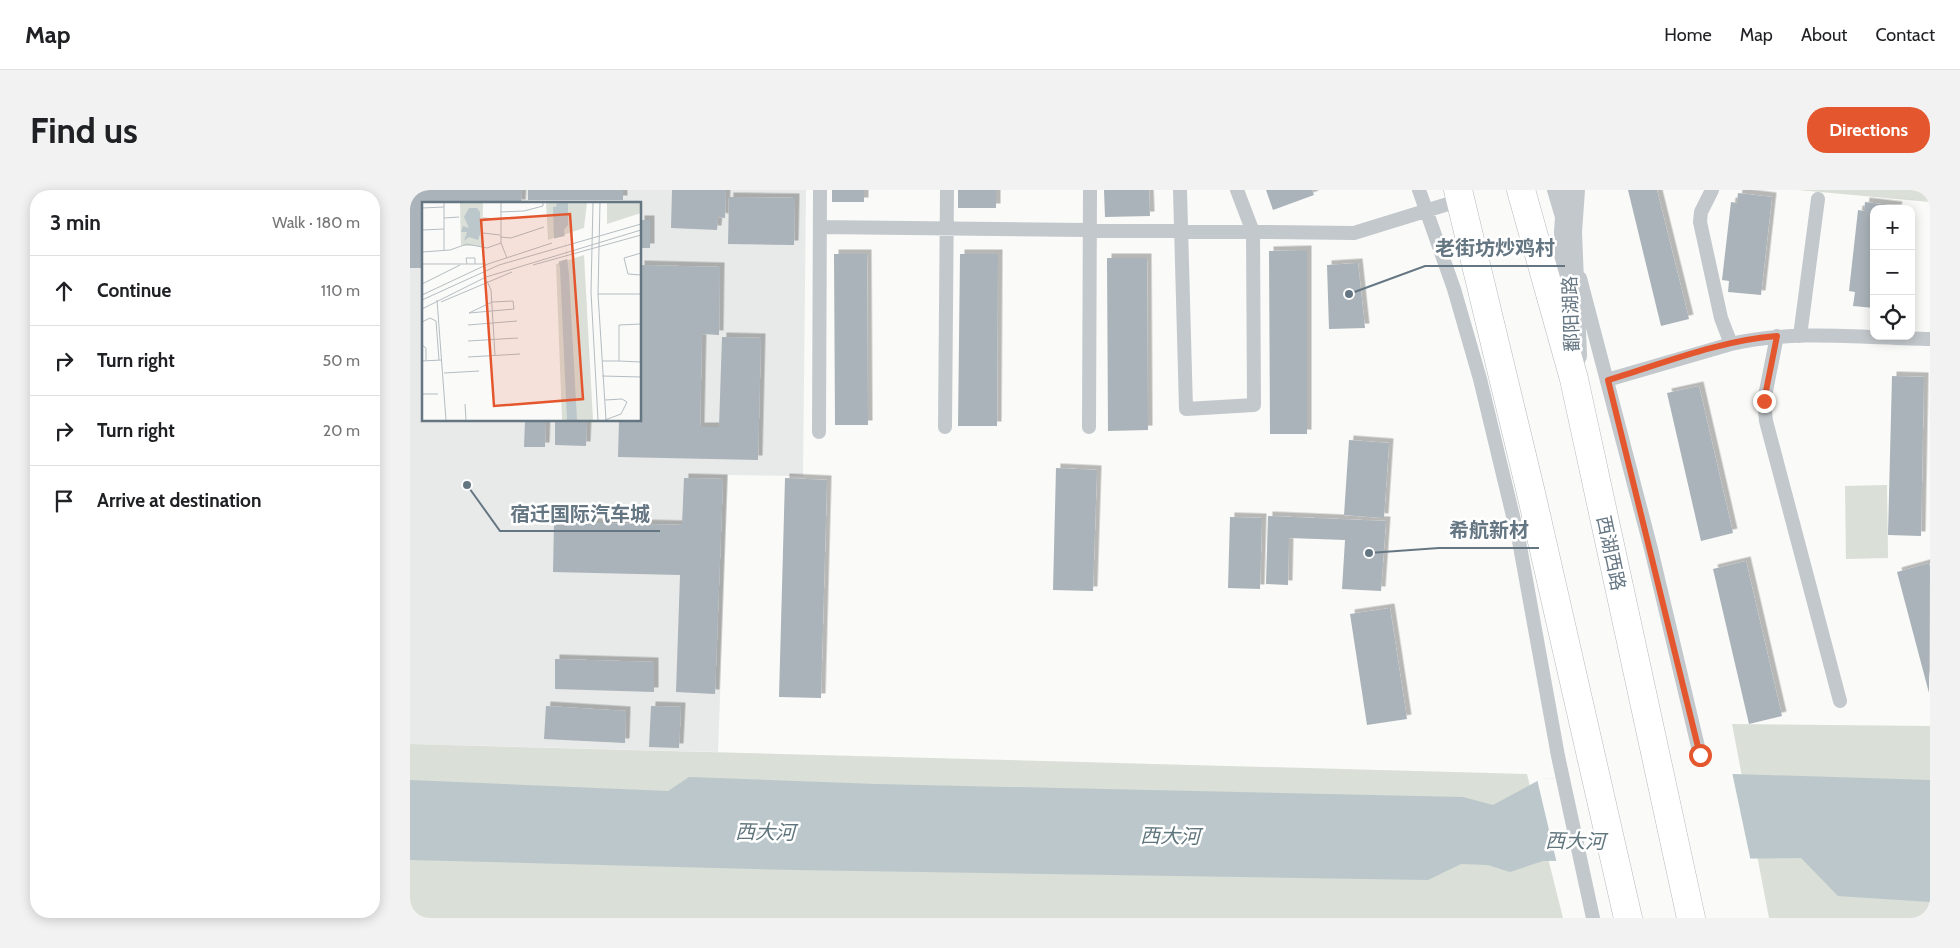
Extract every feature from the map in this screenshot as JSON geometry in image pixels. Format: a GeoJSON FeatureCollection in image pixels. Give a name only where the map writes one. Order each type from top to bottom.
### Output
{"type":"FeatureCollection","features":[{"type":"Feature","properties":{"kind":"main road","name":"西湖西路"},"geometry":{"type":"LineString","coordinates":[[1521,190],[1574,378],[1689,908]]}},
{"type":"Feature","properties":{"kind":"main road"},"geometry":{"type":"LineString","coordinates":[[1459,195],[1626,912]]}},
{"type":"Feature","properties":{"kind":"street","name":"鄱阳湖路"},"geometry":{"type":"LineString","coordinates":[[1570,190],[1568,236],[1574,378]]}},
{"type":"Feature","properties":{"kind":"lane"},"geometry":{"type":"LineString","coordinates":[[820,190],[820,432]]}},
{"type":"Feature","properties":{"kind":"lane"},"geometry":{"type":"LineString","coordinates":[[944,427],[947,190]]}},
{"type":"Feature","properties":{"kind":"lane"},"geometry":{"type":"LineString","coordinates":[[1089,427],[1090,190]]}},
{"type":"Feature","properties":{"kind":"lane"},"geometry":{"type":"LineString","coordinates":[[1180,190],[1186,409],[1254,406],[1253,232],[1236,190]]}},
{"type":"Feature","properties":{"kind":"lane"},"geometry":{"type":"LineString","coordinates":[[1419,190],[1454,289],[1480,379],[1519,541],[1558,758],[1593,918]]}},
{"type":"Feature","properties":{"kind":"lane"},"geometry":{"type":"LineString","coordinates":[[1554,190],[1608,380],[1700,755]]}},
{"type":"Feature","properties":{"kind":"lane"},"geometry":{"type":"LineString","coordinates":[[1712,190],[1701,212],[1700,222],[1721,318],[1731,344]]}},
{"type":"Feature","properties":{"kind":"lane"},"geometry":{"type":"LineString","coordinates":[[820,228],[1354,233],[1426,211],[1459,195]]}},
{"type":"Feature","properties":{"kind":"lane"},"geometry":{"type":"LineString","coordinates":[[1800,336],[1818,199]]}},
{"type":"Feature","properties":{"kind":"lane"},"geometry":{"type":"LineString","coordinates":[[1777,336],[1764,401],[1766,421],[1840,701]]}},
{"type":"Feature","properties":{"kind":"lane"},"geometry":{"type":"LineString","coordinates":[[1608,380],[1757,338],[1800,336],[1930,339]]}},
{"type":"Feature","properties":{"kind":"shaded area"},"geometry":{"type":"Polygon","coordinates":[[[410,190],[806,190],[803,476],[728,475],[718,752],[410,744],[410,190]]]}},
{"type":"Feature","properties":{"kind":"shaded area"},"geometry":{"type":"Polygon","coordinates":[[[1798,190],[1930,190],[1930,202],[1798,190]]]}},
{"type":"Feature","properties":{"kind":"shaded area"},"geometry":{"type":"Polygon","coordinates":[[[1887,485],[1888,558],[1846,559],[1845,486],[1887,485]]]}},
{"type":"Feature","properties":{"kind":"shaded area"},"geometry":{"type":"Polygon","coordinates":[[[1732,724],[1930,726],[1930,918],[1769,918],[1732,724]]]}},
{"type":"Feature","properties":{"kind":"shaded area"},"geometry":{"type":"Polygon","coordinates":[[[410,744],[1527,774],[1563,918],[410,918],[410,744]]]}},
{"type":"Feature","properties":{"kind":"water","name":"西大河"},"geometry":{"type":"Polygon","coordinates":[[[1733,774],[1930,780],[1930,902],[1838,896],[1801,858],[1543,861],[1510,872],[1488,865],[1461,864],[1428,880],[795,870],[410,860],[410,780],[668,791],[689,777],[876,784],[1463,797],[1493,805],[1541,779],[1733,774]]]}},
{"type":"Feature","properties":{"kind":"pier"},"geometry":{"type":"Polygon","coordinates":[[[1732,772],[1751,862],[1557,864],[1537,779],[1732,772]]]}},
{"type":"Feature","properties":{"kind":"building"},"geometry":{"type":"Polygon","coordinates":[[[410,190],[522,190],[521,202],[422,202],[422,268],[410,268],[410,190]]]}},
{"type":"Feature","properties":{"kind":"building"},"geometry":{"type":"Polygon","coordinates":[[[528,190],[623,190],[623,200],[528,200],[528,190]]]}},
{"type":"Feature","properties":{"kind":"building"},"geometry":{"type":"Polygon","coordinates":[[[672,190],[726,190],[725,218],[718,217],[717,230],[671,228],[672,190]]]}},
{"type":"Feature","properties":{"kind":"building"},"geometry":{"type":"Polygon","coordinates":[[[832,190],[864,190],[864,202],[832,202],[832,190]]]}},
{"type":"Feature","properties":{"kind":"building"},"geometry":{"type":"Polygon","coordinates":[[[958,190],[996,190],[996,208],[958,208],[958,190]]]}},
{"type":"Feature","properties":{"kind":"building"},"geometry":{"type":"Polygon","coordinates":[[[1104,190],[1149,190],[1150,216],[1105,217],[1104,190]]]}},
{"type":"Feature","properties":{"kind":"building"},"geometry":{"type":"Polygon","coordinates":[[[1266,190],[1312,190],[1314,195],[1273,210],[1266,190]]]}},
{"type":"Feature","properties":{"kind":"building"},"geometry":{"type":"Polygon","coordinates":[[[1628,190],[1657,190],[1689,319],[1661,326],[1628,190]]]}},
{"type":"Feature","properties":{"kind":"building"},"geometry":{"type":"Polygon","coordinates":[[[1738,193],[1772,197],[1761,295],[1728,292],[1729,281],[1722,280],[1731,202],[1737,203],[1738,193]]]}},
{"type":"Feature","properties":{"kind":"building"},"geometry":{"type":"Polygon","coordinates":[[[729,197],[795,198],[794,245],[728,244],[729,197]]]}},
{"type":"Feature","properties":{"kind":"building"},"geometry":{"type":"Polygon","coordinates":[[[1865,202],[1890,205],[1870,205],[1870,308],[1853,306],[1855,292],[1849,291],[1858,210],[1864,211],[1865,202]]]}},
{"type":"Feature","properties":{"kind":"building"},"geometry":{"type":"Polygon","coordinates":[[[641,220],[650,220],[650,248],[641,248],[641,220]]]}},
{"type":"Feature","properties":{"kind":"building"},"geometry":{"type":"Polygon","coordinates":[[[1307,250],[1307,434],[1270,434],[1269,251],[1307,250]]]}},
{"type":"Feature","properties":{"kind":"building"},"geometry":{"type":"Polygon","coordinates":[[[834,254],[867,254],[868,425],[835,425],[834,254]]]}},
{"type":"Feature","properties":{"kind":"building"},"geometry":{"type":"Polygon","coordinates":[[[960,254],[998,254],[997,426],[958,426],[960,254]]]}},
{"type":"Feature","properties":{"kind":"building"},"geometry":{"type":"Polygon","coordinates":[[[1107,258],[1147,258],[1148,430],[1108,431],[1107,258]]]}},
{"type":"Feature","properties":{"kind":"building"},"geometry":{"type":"Polygon","coordinates":[[[1358,263],[1365,328],[1329,329],[1327,265],[1358,263]]]}},
{"type":"Feature","properties":{"kind":"building"},"geometry":{"type":"Polygon","coordinates":[[[641,265],[720,267],[719,335],[702,334],[700,427],[719,427],[722,337],[761,338],[758,460],[618,457],[619,421],[641,421],[641,265]]]}},
{"type":"Feature","properties":{"kind":"building"},"geometry":{"type":"Polygon","coordinates":[[[1892,376],[1924,377],[1921,536],[1888,535],[1892,376]]]}},
{"type":"Feature","properties":{"kind":"building"},"geometry":{"type":"Polygon","coordinates":[[[1699,386],[1733,533],[1701,541],[1667,393],[1699,386]]]}},
{"type":"Feature","properties":{"kind":"building"},"geometry":{"type":"Polygon","coordinates":[[[525,421],[546,421],[545,447],[524,447],[525,421]]]}},
{"type":"Feature","properties":{"kind":"building"},"geometry":{"type":"Polygon","coordinates":[[[555,421],[587,421],[586,446],[555,445],[555,421]]]}},
{"type":"Feature","properties":{"kind":"building"},"geometry":{"type":"Polygon","coordinates":[[[1349,440],[1389,443],[1384,518],[1344,515],[1349,440]]]}},
{"type":"Feature","properties":{"kind":"building"},"geometry":{"type":"Polygon","coordinates":[[[1056,468],[1097,470],[1093,591],[1053,590],[1056,468]]]}},
{"type":"Feature","properties":{"kind":"building"},"geometry":{"type":"Polygon","coordinates":[[[684,478],[723,479],[715,694],[676,692],[680,575],[553,572],[554,522],[682,525],[684,478]]]}},
{"type":"Feature","properties":{"kind":"building"},"geometry":{"type":"Polygon","coordinates":[[[785,478],[827,480],[821,698],[779,697],[785,478]]]}},
{"type":"Feature","properties":{"kind":"building"},"geometry":{"type":"Polygon","coordinates":[[[1268,516],[1386,521],[1381,591],[1342,589],[1345,540],[1289,538],[1288,585],[1266,584],[1268,516]]]}},
{"type":"Feature","properties":{"kind":"building"},"geometry":{"type":"Polygon","coordinates":[[[1230,517],[1262,518],[1260,589],[1228,588],[1230,517]]]}},
{"type":"Feature","properties":{"kind":"building"},"geometry":{"type":"Polygon","coordinates":[[[1746,561],[1782,716],[1749,724],[1713,569],[1746,561]]]}},
{"type":"Feature","properties":{"kind":"building"},"geometry":{"type":"Polygon","coordinates":[[[1929,563],[1930,568],[1929,693],[1897,572],[1929,563]]]}},
{"type":"Feature","properties":{"kind":"building"},"geometry":{"type":"Polygon","coordinates":[[[1390,608],[1407,719],[1367,725],[1350,614],[1390,608]]]}},
{"type":"Feature","properties":{"kind":"building"},"geometry":{"type":"Polygon","coordinates":[[[555,659],[654,662],[654,692],[555,689],[555,659]]]}},
{"type":"Feature","properties":{"kind":"building"},"geometry":{"type":"Polygon","coordinates":[[[546,706],[626,711],[625,743],[544,739],[546,706]]]}},
{"type":"Feature","properties":{"kind":"building"},"geometry":{"type":"Polygon","coordinates":[[[651,706],[681,707],[679,748],[649,747],[651,706]]]}},
{"type":"Feature","properties":{"kind":"place","name":"老街坊炒鸡村"},"geometry":{"type":"Point","coordinates":[1349,294]}},
{"type":"Feature","properties":{"kind":"place","name":"宿迁国际汽车城"},"geometry":{"type":"Point","coordinates":[467,485]}},
{"type":"Feature","properties":{"kind":"place","name":"希航新材"},"geometry":{"type":"Point","coordinates":[1369,553]}},
{"type":"Feature","properties":{"kind":"route"},"geometry":{"type":"LineString","coordinates":[[1700,755],[1608,380],[1731,344],[1777,336],[1764,401]]}}]}
